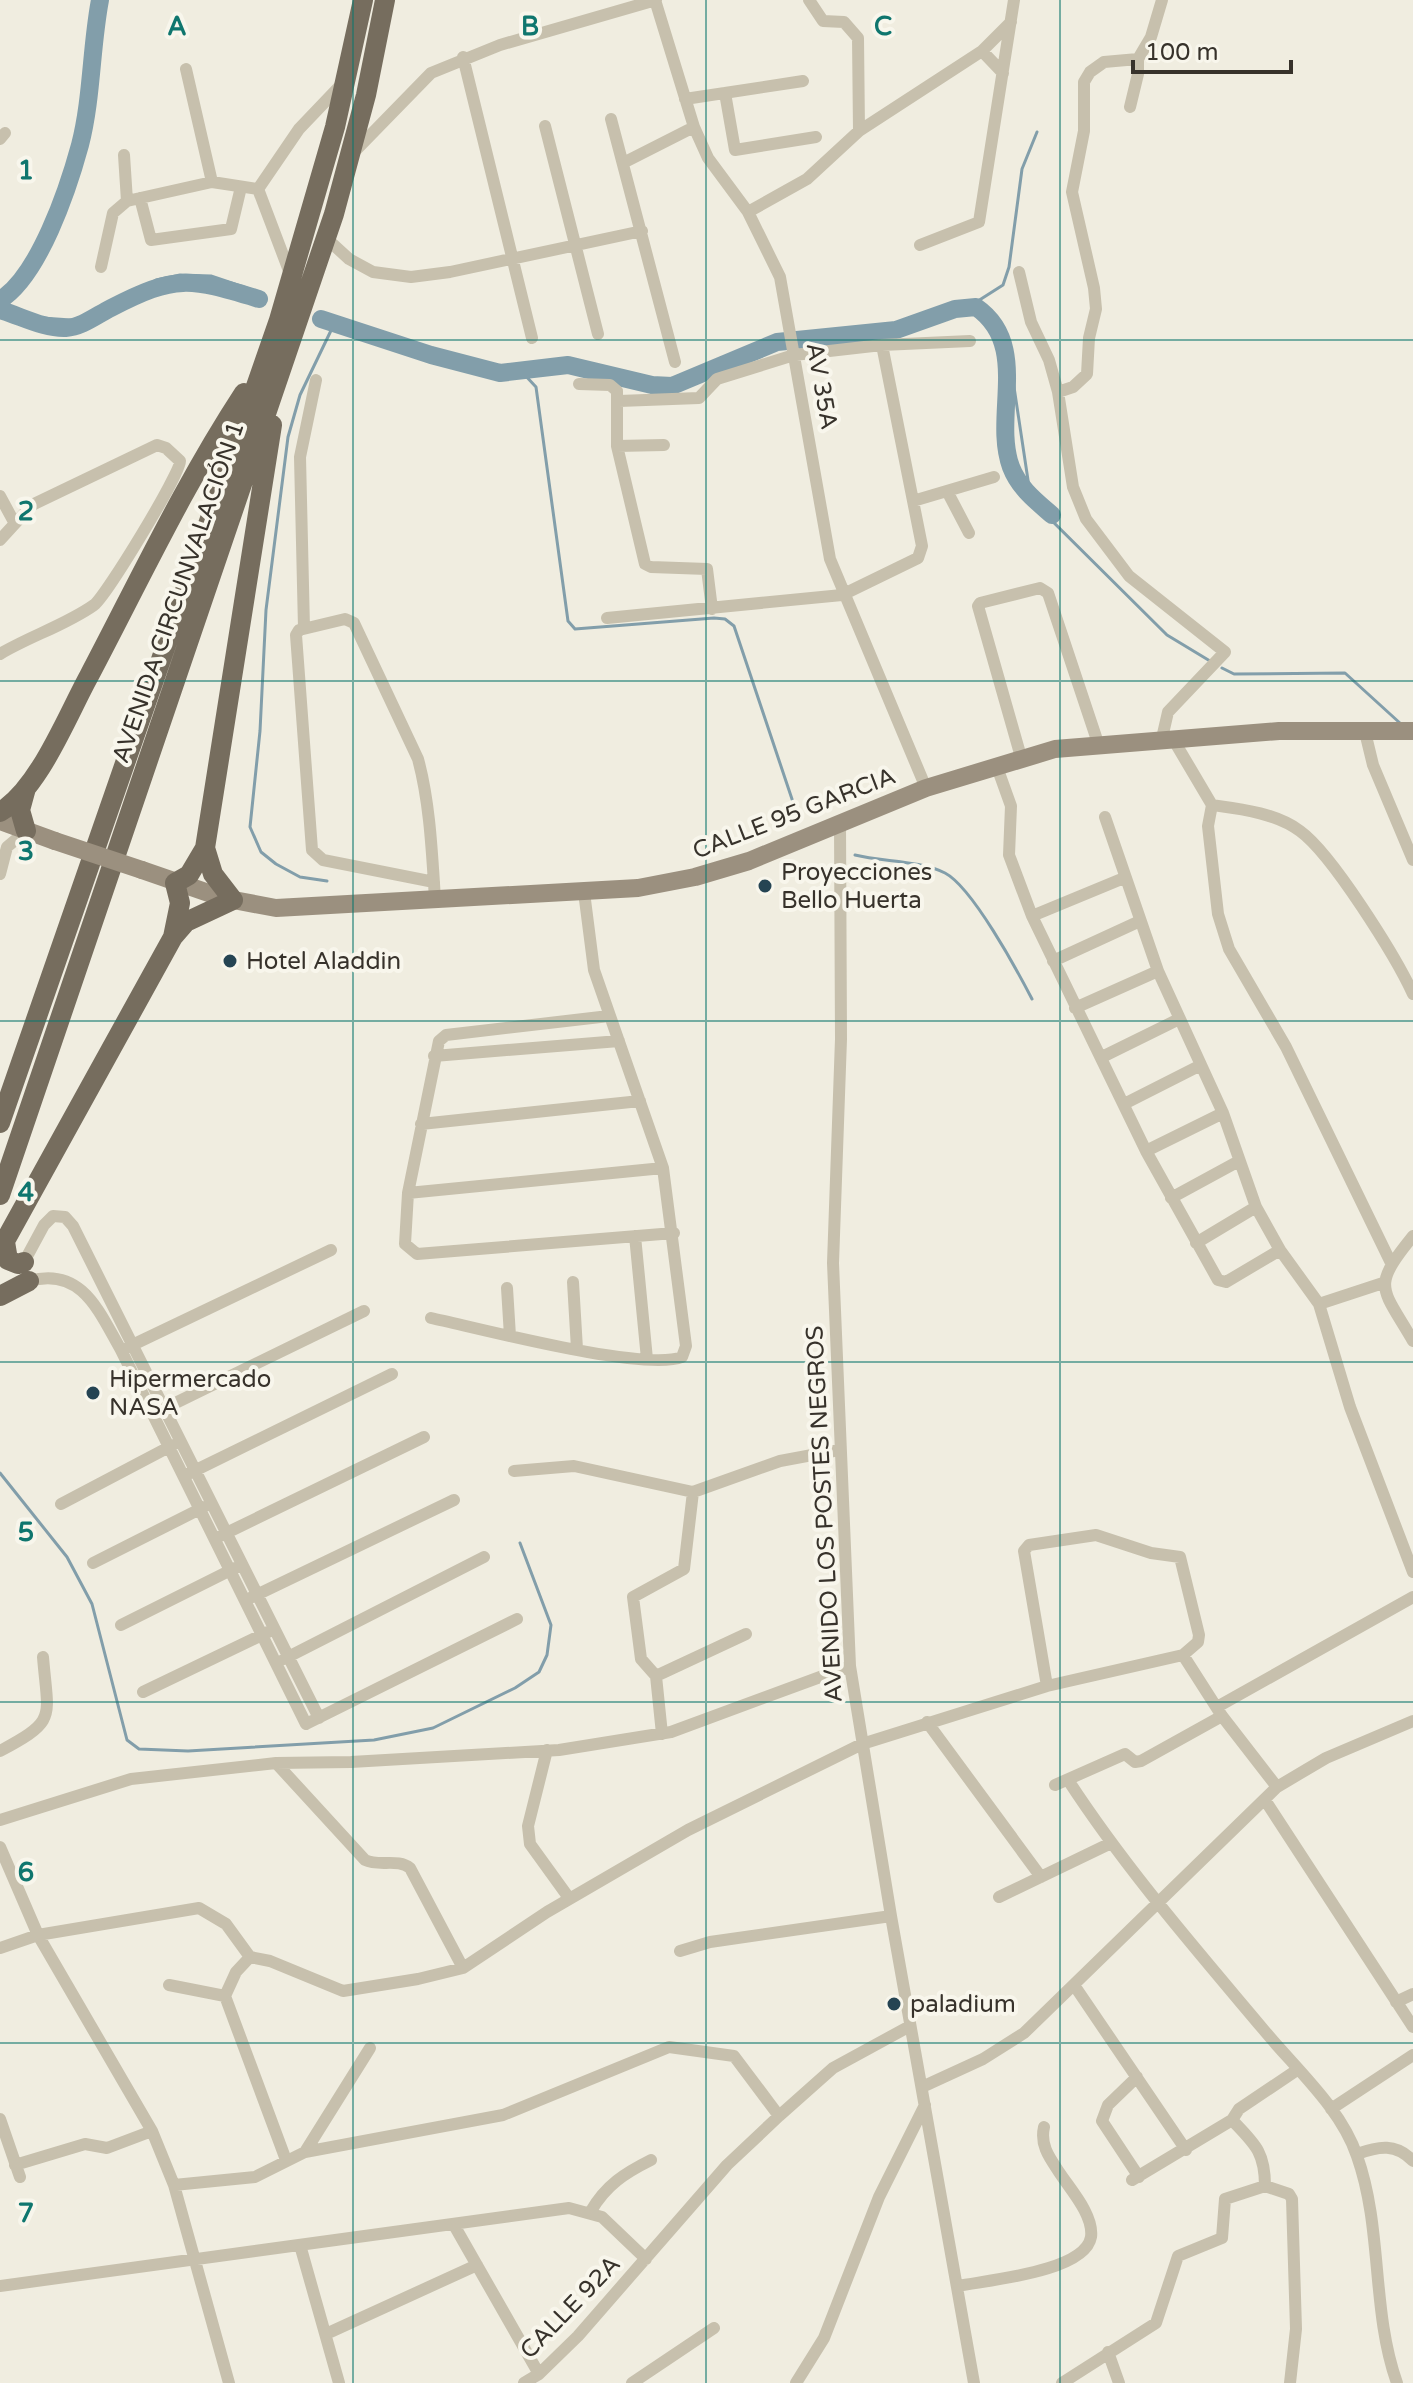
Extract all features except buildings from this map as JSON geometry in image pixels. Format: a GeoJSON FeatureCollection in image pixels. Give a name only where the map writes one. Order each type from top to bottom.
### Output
{"type":"FeatureCollection","features":[{"type":"Feature","properties":{"kind":"main road","name":"AVENIDA CIRCUNVALACIÓN 1"},"geometry":{"type":"LineString","coordinates":[[0,1195],[271,370],[292,278],[346,80],[363,0]]}},
{"type":"Feature","properties":{"kind":"main road","name":"AVENIDA CIRCUNVALACIÓN 1"},"geometry":{"type":"LineString","coordinates":[[0,1123],[271,370],[326,238],[366,95],[385,0]]}},
{"type":"Feature","properties":{"kind":"main road"},"geometry":{"type":"LineString","coordinates":[[26,831],[20,810],[26,788],[206,451],[271,370]]}},
{"type":"Feature","properties":{"kind":"main road"},"geometry":{"type":"LineString","coordinates":[[173,937],[180,903],[175,883],[200,864],[205,848],[271,370]]}},
{"type":"Feature","properties":{"kind":"main road"},"geometry":{"type":"LineString","coordinates":[[0,812],[26,788]]}},
{"type":"Feature","properties":{"kind":"main road"},"geometry":{"type":"LineString","coordinates":[[0,1296],[27,1272],[8,1260],[2,1246],[173,937],[186,922],[233,900],[213,874],[205,848]]}},
{"type":"Feature","properties":{"kind":"street"},"geometry":{"type":"LineString","coordinates":[[347,159],[431,73],[463,57],[656,0]]}},
{"type":"Feature","properties":{"kind":"street","name":"AV 35A"},"geometry":{"type":"LineString","coordinates":[[656,0],[694,127],[708,158],[748,212],[780,277],[830,559],[842,595],[926,788]]}},
{"type":"Feature","properties":{"kind":"street"},"geometry":{"type":"LineString","coordinates":[[809,0],[823,21],[844,22],[858,38],[859,131]]}},
{"type":"Feature","properties":{"kind":"street"},"geometry":{"type":"LineString","coordinates":[[920,245],[979,222],[1014,0]]}},
{"type":"Feature","properties":{"kind":"street"},"geometry":{"type":"LineString","coordinates":[[1130,107],[1138,74],[1138,59],[1151,37],[1162,0]]}},
{"type":"Feature","properties":{"kind":"street"},"geometry":{"type":"LineString","coordinates":[[748,212],[807,179],[859,131],[982,51],[1011,22]]}},
{"type":"Feature","properties":{"kind":"street"},"geometry":{"type":"LineString","coordinates":[[982,51],[1003,73]]}},
{"type":"Feature","properties":{"kind":"street"},"geometry":{"type":"LineString","coordinates":[[463,57],[532,338]]}},
{"type":"Feature","properties":{"kind":"street"},"geometry":{"type":"LineString","coordinates":[[1058,392],[1073,387],[1087,374],[1089,338],[1095,316],[1091,266],[1072,200],[1084,131],[1084,82],[1090,72],[1104,62],[1138,59]]}},
{"type":"Feature","properties":{"kind":"street"},"geometry":{"type":"LineString","coordinates":[[186,69],[212,182]]}},
{"type":"Feature","properties":{"kind":"street"},"geometry":{"type":"LineString","coordinates":[[258,189],[299,129],[346,80]]}},
{"type":"Feature","properties":{"kind":"street"},"geometry":{"type":"LineString","coordinates":[[685,99],[803,81]]}},
{"type":"Feature","properties":{"kind":"street"},"geometry":{"type":"LineString","coordinates":[[725,93],[735,150],[816,137]]}},
{"type":"Feature","properties":{"kind":"street"},"geometry":{"type":"LineString","coordinates":[[611,119],[625,162],[675,362]]}},
{"type":"Feature","properties":{"kind":"street"},"geometry":{"type":"LineString","coordinates":[[545,126],[598,334]]}},
{"type":"Feature","properties":{"kind":"street"},"geometry":{"type":"LineString","coordinates":[[625,162],[694,127]]}},
{"type":"Feature","properties":{"kind":"street"},"geometry":{"type":"LineString","coordinates":[[124,155],[133,199],[151,240],[231,229],[241,187]]}},
{"type":"Feature","properties":{"kind":"street"},"geometry":{"type":"LineString","coordinates":[[101,267],[113,213],[133,199],[212,182],[258,189]]}},
{"type":"Feature","properties":{"kind":"street"},"geometry":{"type":"LineString","coordinates":[[258,189],[292,278]]}},
{"type":"Feature","properties":{"kind":"street"},"geometry":{"type":"LineString","coordinates":[[326,238],[349,259],[373,272],[411,277],[450,272],[642,231]]}},
{"type":"Feature","properties":{"kind":"street"},"geometry":{"type":"LineString","coordinates":[[1019,272],[1031,322],[1049,360],[1058,392],[1073,487],[1092,530],[1135,582],[1223,647],[1225,652],[1168,712],[1168,738],[1212,805],[1208,826],[1218,914],[1229,949],[1286,1047],[1391,1263]]}},
{"type":"Feature","properties":{"kind":"street"},"geometry":{"type":"LineString","coordinates":[[619,401],[699,398],[717,379],[793,351],[970,341]]}},
{"type":"Feature","properties":{"kind":"street"},"geometry":{"type":"LineString","coordinates":[[607,618],[842,595],[918,558],[922,552],[882,345]]}},
{"type":"Feature","properties":{"kind":"street"},"geometry":{"type":"LineString","coordinates":[[304,628],[300,457],[316,380]]}},
{"type":"Feature","properties":{"kind":"street"},"geometry":{"type":"LineString","coordinates":[[579,384],[610,385],[617,391],[617,446],[645,564],[651,567],[707,569],[712,609]]}},
{"type":"Feature","properties":{"kind":"street"},"geometry":{"type":"LineString","coordinates":[[0,540],[32,505],[157,445],[166,448],[180,461],[180,468],[100,600],[0,654]]}},
{"type":"Feature","properties":{"kind":"street"},"geometry":{"type":"LineString","coordinates":[[617,446],[664,445]]}},
{"type":"Feature","properties":{"kind":"street"},"geometry":{"type":"LineString","coordinates":[[913,501],[994,477]]}},
{"type":"Feature","properties":{"kind":"street"},"geometry":{"type":"LineString","coordinates":[[947,491],[969,533]]}},
{"type":"Feature","properties":{"kind":"street"},"geometry":{"type":"LineString","coordinates":[[0,496],[14,522]]}},
{"type":"Feature","properties":{"kind":"street"},"geometry":{"type":"LineString","coordinates":[[1021,757],[978,606],[1040,588],[1048,593],[1098,743]]}},
{"type":"Feature","properties":{"kind":"street"},"geometry":{"type":"LineString","coordinates":[[345,619],[354,623],[418,759],[434,891],[323,860],[312,850],[296,635],[304,628],[345,619]]}},
{"type":"Feature","properties":{"kind":"street","name":"CALLE 95 GARCIA"},"geometry":{"type":"LineString","coordinates":[[0,821],[175,883],[233,900],[276,908],[434,891],[584,892],[695,877],[749,861],[926,788],[1021,757],[1098,743],[1168,738],[1279,731],[1408,732]]}},
{"type":"Feature","properties":{"kind":"street"},"geometry":{"type":"LineString","coordinates":[[1365,732],[1373,765],[1413,860]]}},
{"type":"Feature","properties":{"kind":"street"},"geometry":{"type":"LineString","coordinates":[[997,767],[1011,806],[1009,855],[1032,916],[1146,1151],[1196,1243],[1221,1283],[1280,1250]]}},
{"type":"Feature","properties":{"kind":"street"},"geometry":{"type":"LineString","coordinates":[[1212,805],[1266,815],[1302,832],[1350,890],[1413,994]]}},
{"type":"Feature","properties":{"kind":"street"},"geometry":{"type":"LineString","coordinates":[[1105,817],[1158,971],[1177,1020],[1223,1113],[1256,1207],[1280,1250],[1319,1304],[1350,1407],[1413,1572]]}},
{"type":"Feature","properties":{"kind":"street","name":"AVENIDO LOS POSTES NEGROS"},"geometry":{"type":"LineString","coordinates":[[840,824],[841,1064],[833,1263],[850,1666],[974,2383]]}},
{"type":"Feature","properties":{"kind":"street"},"geometry":{"type":"LineString","coordinates":[[0,874],[7,847],[26,831]]}},
{"type":"Feature","properties":{"kind":"street"},"geometry":{"type":"LineString","coordinates":[[0,843],[3,857]]}},
{"type":"Feature","properties":{"kind":"street"},"geometry":{"type":"LineString","coordinates":[[1032,916],[1124,878]]}},
{"type":"Feature","properties":{"kind":"street"},"geometry":{"type":"LineString","coordinates":[[431,1318],[577,1349],[647,1359],[672,1361],[682,1357],[686,1346],[674,1233],[663,1168],[590,953],[584,892]]}},
{"type":"Feature","properties":{"kind":"street"},"geometry":{"type":"LineString","coordinates":[[1053,961],[1140,921]]}},
{"type":"Feature","properties":{"kind":"street"},"geometry":{"type":"LineString","coordinates":[[1075,1008],[1158,971]]}},
{"type":"Feature","properties":{"kind":"street"},"geometry":{"type":"LineString","coordinates":[[609,1016],[446,1035],[439,1041],[408,1193],[405,1244],[417,1254],[674,1233]]}},
{"type":"Feature","properties":{"kind":"street"},"geometry":{"type":"LineString","coordinates":[[1102,1057],[1177,1020]]}},
{"type":"Feature","properties":{"kind":"street"},"geometry":{"type":"LineString","coordinates":[[434,1056],[619,1041]]}},
{"type":"Feature","properties":{"kind":"street"},"geometry":{"type":"LineString","coordinates":[[1124,1104],[1201,1065]]}},
{"type":"Feature","properties":{"kind":"street"},"geometry":{"type":"LineString","coordinates":[[421,1124],[640,1101]]}},
{"type":"Feature","properties":{"kind":"street"},"geometry":{"type":"LineString","coordinates":[[1146,1151],[1223,1113]]}},
{"type":"Feature","properties":{"kind":"street"},"geometry":{"type":"LineString","coordinates":[[1171,1198],[1239,1161]]}},
{"type":"Feature","properties":{"kind":"street"},"geometry":{"type":"LineString","coordinates":[[408,1193],[663,1168]]}},
{"type":"Feature","properties":{"kind":"street"},"geometry":{"type":"LineString","coordinates":[[1196,1243],[1256,1207]]}},
{"type":"Feature","properties":{"kind":"street"},"geometry":{"type":"LineString","coordinates":[[126,1348],[93,1300],[78,1285],[27,1272],[44,1225],[53,1216],[65,1217],[73,1226],[126,1348],[298,1692],[319,1718]]}},
{"type":"Feature","properties":{"kind":"street"},"geometry":{"type":"LineString","coordinates":[[635,1236],[647,1359]]}},
{"type":"Feature","properties":{"kind":"street"},"geometry":{"type":"LineString","coordinates":[[1413,1236],[1391,1263],[1383,1283],[1413,1341]]}},
{"type":"Feature","properties":{"kind":"street"},"geometry":{"type":"LineString","coordinates":[[126,1348],[331,1250]]}},
{"type":"Feature","properties":{"kind":"street"},"geometry":{"type":"LineString","coordinates":[[573,1282],[577,1349]]}},
{"type":"Feature","properties":{"kind":"street"},"geometry":{"type":"LineString","coordinates":[[1319,1304],[1383,1283]]}},
{"type":"Feature","properties":{"kind":"street"},"geometry":{"type":"LineString","coordinates":[[507,1288],[510,1336]]}},
{"type":"Feature","properties":{"kind":"street"},"geometry":{"type":"LineString","coordinates":[[158,1412],[364,1311]]}},
{"type":"Feature","properties":{"kind":"street"},"geometry":{"type":"LineString","coordinates":[[189,1473],[392,1374]]}},
{"type":"Feature","properties":{"kind":"street"},"geometry":{"type":"LineString","coordinates":[[220,1536],[424,1437]]}},
{"type":"Feature","properties":{"kind":"street"},"geometry":{"type":"LineString","coordinates":[[61,1504],[174,1444]]}},
{"type":"Feature","properties":{"kind":"street"},"geometry":{"type":"LineString","coordinates":[[514,1471],[574,1466],[693,1492],[780,1461],[839,1450]]}},
{"type":"Feature","properties":{"kind":"street"},"geometry":{"type":"LineString","coordinates":[[662,1734],[656,1676],[641,1659],[633,1597],[684,1569],[693,1492]]}},
{"type":"Feature","properties":{"kind":"street"},"geometry":{"type":"LineString","coordinates":[[251,1598],[454,1500]]}},
{"type":"Feature","properties":{"kind":"street"},"geometry":{"type":"LineString","coordinates":[[93,1563],[205,1506]]}},
{"type":"Feature","properties":{"kind":"street"},"geometry":{"type":"LineString","coordinates":[[0,1948],[38,1935],[199,1908],[226,1924],[250,1957],[270,1961],[343,1991],[463,1968],[569,1898],[688,1830],[862,1744],[1047,1686],[1183,1655],[1198,1642],[1199,1635],[1180,1557],[1151,1553],[1096,1535],[1029,1545],[1024,1551],[1047,1686]]}},
{"type":"Feature","properties":{"kind":"street"},"geometry":{"type":"LineString","coordinates":[[282,1660],[484,1557]]}},
{"type":"Feature","properties":{"kind":"street"},"geometry":{"type":"LineString","coordinates":[[121,1625],[236,1568]]}},
{"type":"Feature","properties":{"kind":"street"},"geometry":{"type":"LineString","coordinates":[[1055,1785],[1125,1754],[1138,1763],[1413,1597]]}},
{"type":"Feature","properties":{"kind":"street"},"geometry":{"type":"LineString","coordinates":[[298,1692],[306,1724],[517,1619]]}},
{"type":"Feature","properties":{"kind":"street"},"geometry":{"type":"LineString","coordinates":[[143,1692],[268,1632]]}},
{"type":"Feature","properties":{"kind":"street"},"geometry":{"type":"LineString","coordinates":[[656,1676],[746,1634]]}},
{"type":"Feature","properties":{"kind":"street"},"geometry":{"type":"LineString","coordinates":[[1183,1655],[1277,1787]]}},
{"type":"Feature","properties":{"kind":"street"},"geometry":{"type":"LineString","coordinates":[[0,1751],[38,1731],[46,1720],[43,1657]]}},
{"type":"Feature","properties":{"kind":"street"},"geometry":{"type":"LineString","coordinates":[[0,1820],[131,1779],[276,1763],[547,1750],[662,1734],[850,1666]]}},
{"type":"Feature","properties":{"kind":"street"},"geometry":{"type":"LineString","coordinates":[[922,2087],[983,2059],[1024,2033],[1277,1787],[1326,1758],[1413,1721]]}},
{"type":"Feature","properties":{"kind":"street"},"geometry":{"type":"LineString","coordinates":[[927,1722],[1041,1877]]}},
{"type":"Feature","properties":{"kind":"street"},"geometry":{"type":"LineString","coordinates":[[547,1750],[528,1826],[530,1844],[569,1898]]}},
{"type":"Feature","properties":{"kind":"street"},"geometry":{"type":"LineString","coordinates":[[276,1763],[365,1860],[373,1864],[404,1864],[410,1868],[463,1968]]}},
{"type":"Feature","properties":{"kind":"street"},"geometry":{"type":"LineString","coordinates":[[1068,1780],[1109,1844],[1331,2109],[1357,2154],[1371,2214],[1386,2352],[1397,2383]]}},
{"type":"Feature","properties":{"kind":"street"},"geometry":{"type":"LineString","coordinates":[[1265,1800],[1413,2027]]}},
{"type":"Feature","properties":{"kind":"street"},"geometry":{"type":"LineString","coordinates":[[999,1897],[1109,1844]]}},
{"type":"Feature","properties":{"kind":"street"},"geometry":{"type":"LineString","coordinates":[[0,1847],[38,1935],[152,2131],[174,2185],[229,2383]]}},
{"type":"Feature","properties":{"kind":"street"},"geometry":{"type":"LineString","coordinates":[[680,1951],[710,1942],[891,1916]]}},
{"type":"Feature","properties":{"kind":"street"},"geometry":{"type":"LineString","coordinates":[[250,1957],[236,1972],[225,1996],[286,2160]]}},
{"type":"Feature","properties":{"kind":"street"},"geometry":{"type":"LineString","coordinates":[[169,1985],[225,1996]]}},
{"type":"Feature","properties":{"kind":"street"},"geometry":{"type":"LineString","coordinates":[[1074,1985],[1186,2150]]}},
{"type":"Feature","properties":{"kind":"street"},"geometry":{"type":"LineString","coordinates":[[1396,2002],[1413,1994]]}},
{"type":"Feature","properties":{"kind":"street","name":"CALLE 92A"},"geometry":{"type":"LineString","coordinates":[[524,2383],[539,2374],[646,2259],[727,2165],[779,2116],[833,2068],[910,2026]]}},
{"type":"Feature","properties":{"kind":"street"},"geometry":{"type":"LineString","coordinates":[[174,2185],[255,2177],[305,2152],[503,2115],[678,2046],[734,2056],[779,2116]]}},
{"type":"Feature","properties":{"kind":"street"},"geometry":{"type":"LineString","coordinates":[[305,2152],[370,2048]]}},
{"type":"Feature","properties":{"kind":"street"},"geometry":{"type":"LineString","coordinates":[[1331,2109],[1413,2055]]}},
{"type":"Feature","properties":{"kind":"street"},"geometry":{"type":"LineString","coordinates":[[1137,2077],[1108,2105],[1102,2121],[1136,2179],[1232,2120],[1239,2109],[1297,2070]]}},
{"type":"Feature","properties":{"kind":"street"},"geometry":{"type":"LineString","coordinates":[[796,2383],[824,2338],[879,2197],[925,2105]]}},
{"type":"Feature","properties":{"kind":"street"},"geometry":{"type":"LineString","coordinates":[[0,2119],[18,2171],[85,2144],[107,2148],[152,2131]]}},
{"type":"Feature","properties":{"kind":"street"},"geometry":{"type":"LineString","coordinates":[[1232,2120],[1254,2143],[1265,2161],[1265,2186]]}},
{"type":"Feature","properties":{"kind":"street"},"geometry":{"type":"LineString","coordinates":[[958,2286],[1056,2267],[1087,2248],[1091,2235],[1089,2224],[1046,2152],[1044,2127]]}},
{"type":"Feature","properties":{"kind":"street"},"geometry":{"type":"LineString","coordinates":[[1357,2154],[1380,2145],[1403,2150],[1413,2161]]}},
{"type":"Feature","properties":{"kind":"street"},"geometry":{"type":"LineString","coordinates":[[591,2211],[601,2193],[621,2176],[651,2160]]}},
{"type":"Feature","properties":{"kind":"street"},"geometry":{"type":"LineString","coordinates":[[1062,2383],[1156,2323],[1180,2254],[1222,2238],[1225,2199],[1265,2186],[1289,2194],[1292,2199],[1296,2329],[1290,2383]]}},
{"type":"Feature","properties":{"kind":"street"},"geometry":{"type":"LineString","coordinates":[[0,2286],[569,2208],[591,2211],[602,2217],[646,2259]]}},
{"type":"Feature","properties":{"kind":"street"},"geometry":{"type":"LineString","coordinates":[[454,2225],[539,2374]]}},
{"type":"Feature","properties":{"kind":"street"},"geometry":{"type":"LineString","coordinates":[[300,2245],[339,2383]]}},
{"type":"Feature","properties":{"kind":"street"},"geometry":{"type":"LineString","coordinates":[[326,2334],[477,2265]]}},
{"type":"Feature","properties":{"kind":"street"},"geometry":{"type":"LineString","coordinates":[[632,2383],[714,2328]]}},
{"type":"Feature","properties":{"kind":"street"},"geometry":{"type":"LineString","coordinates":[[1108,2352],[1119,2383]]}},
{"type":"Feature","properties":{"kind":"waterway"},"geometry":{"type":"LineString","coordinates":[[0,300],[14,288],[39,252],[68,184],[84,127],[100,0]]}},
{"type":"Feature","properties":{"kind":"waterway"},"geometry":{"type":"LineString","coordinates":[[796,337],[878,333],[913,325],[946,308],[970,306],[1003,285],[1009,267],[1022,169],[1037,132]]}},
{"type":"Feature","properties":{"kind":"waterway"},"geometry":{"type":"LineString","coordinates":[[0,315],[85,321],[156,280],[180,275],[211,276],[262,293]]}},
{"type":"Feature","properties":{"kind":"waterway"},"geometry":{"type":"LineString","coordinates":[[0,310],[41,324],[66,328],[84,323],[133,297],[168,285],[199,284],[259,299]]}},
{"type":"Feature","properties":{"kind":"waterway"},"geometry":{"type":"LineString","coordinates":[[972,307],[1001,332],[1011,367],[1031,500],[1167,635],[1210,661]]}},
{"type":"Feature","properties":{"kind":"waterway"},"geometry":{"type":"LineString","coordinates":[[321,319],[431,355],[500,373],[568,365],[652,385],[672,386],[777,342],[896,330],[955,309],[976,307],[993,323],[1002,341],[1007,382],[1006,447],[1011,467],[1023,488],[1052,515]]}},
{"type":"Feature","properties":{"kind":"waterway"},"geometry":{"type":"LineString","coordinates":[[323,313],[381,338],[492,367],[523,373],[574,361],[592,364],[649,388],[678,382],[776,338],[788,337]]}},
{"type":"Feature","properties":{"kind":"waterway"},"geometry":{"type":"LineString","coordinates":[[327,881],[300,877],[276,864],[261,852],[250,827],[260,731],[266,610],[288,437],[300,395],[337,318]]}},
{"type":"Feature","properties":{"kind":"waterway"},"geometry":{"type":"LineString","coordinates":[[523,373],[536,387],[568,621],[575,629],[714,618],[725,619],[734,626],[799,820]]}},
{"type":"Feature","properties":{"kind":"waterway"},"geometry":{"type":"LineString","coordinates":[[1222,668],[1234,674],[1345,673],[1401,724]]}},
{"type":"Feature","properties":{"kind":"waterway"},"geometry":{"type":"LineString","coordinates":[[855,855],[924,866],[945,873],[956,881],[993,930],[1032,999]]}},
{"type":"Feature","properties":{"kind":"waterway"},"geometry":{"type":"LineString","coordinates":[[0,1473],[67,1557],[92,1604],[127,1740],[139,1749],[188,1751],[374,1740],[433,1728],[515,1688],[539,1672],[547,1655],[551,1625],[520,1543]]}},
{"type":"Feature","properties":{"kind":"place","name":"Proyecciones Bello Huerta"},"geometry":{"type":"Point","coordinates":[765,886]}},
{"type":"Feature","properties":{"kind":"place","name":"Hotel Aladdin"},"geometry":{"type":"Point","coordinates":[230,961]}},
{"type":"Feature","properties":{"kind":"place","name":"Hipermercado NASA"},"geometry":{"type":"Point","coordinates":[93,1393]}},
{"type":"Feature","properties":{"kind":"place","name":"paladium"},"geometry":{"type":"Point","coordinates":[894,2004]}}]}
